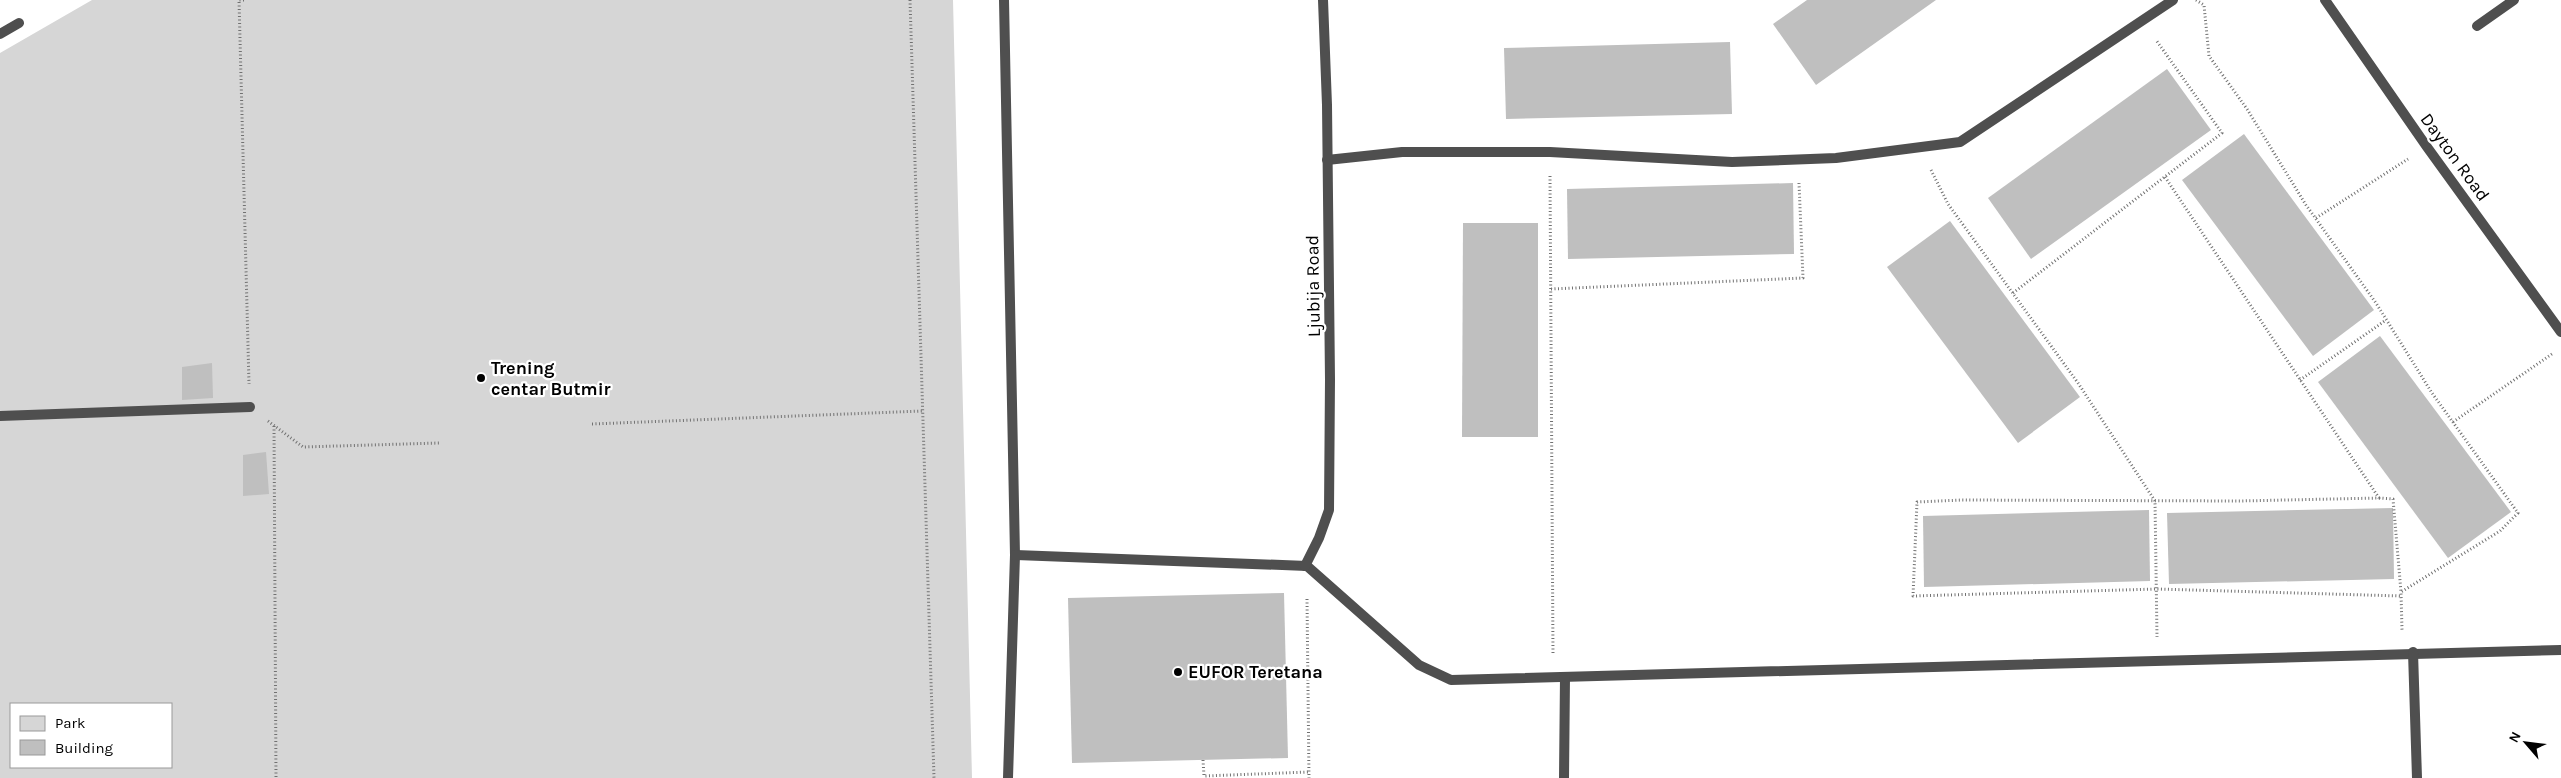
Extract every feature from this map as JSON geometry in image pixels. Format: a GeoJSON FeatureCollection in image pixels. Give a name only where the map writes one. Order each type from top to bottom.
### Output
{"type":"FeatureCollection","features":[{"type":"Feature","properties":{"kind":"lane"},"geometry":{"type":"LineString","coordinates":[[1004,0],[1015,555],[1008,778]]}},
{"type":"Feature","properties":{"kind":"lane","name":"Ljubija Road"},"geometry":{"type":"LineString","coordinates":[[1306,566],[1329,510],[1327,160],[1323,0]]}},
{"type":"Feature","properties":{"kind":"lane"},"geometry":{"type":"LineString","coordinates":[[1327,160],[1402,152],[1550,152],[1732,162],[1836,158],[1960,142],[2173,0]]}},
{"type":"Feature","properties":{"kind":"lane","name":"Dayton Road"},"geometry":{"type":"LineString","coordinates":[[2325,0],[2427,147],[2561,332]]}},
{"type":"Feature","properties":{"kind":"lane"},"geometry":{"type":"LineString","coordinates":[[2477,26],[2514,0]]}},
{"type":"Feature","properties":{"kind":"lane"},"geometry":{"type":"LineString","coordinates":[[0,34],[18,23]]}},
{"type":"Feature","properties":{"kind":"lane"},"geometry":{"type":"LineString","coordinates":[[0,416],[250,408]]}},
{"type":"Feature","properties":{"kind":"lane"},"geometry":{"type":"LineString","coordinates":[[1015,555],[1306,566],[1419,666],[1451,680],[2413,652],[2561,650]]}},
{"type":"Feature","properties":{"kind":"lane"},"geometry":{"type":"LineString","coordinates":[[2413,652],[2417,778]]}},
{"type":"Feature","properties":{"kind":"lane"},"geometry":{"type":"LineString","coordinates":[[1564,778],[1565,676]]}},
{"type":"Feature","properties":{"kind":"path"},"geometry":{"type":"LineString","coordinates":[[244,0],[239,0],[250,408],[303,447],[439,443]]}},
{"type":"Feature","properties":{"kind":"path"},"geometry":{"type":"LineString","coordinates":[[910,0],[934,778]]}},
{"type":"Feature","properties":{"kind":"path"},"geometry":{"type":"LineString","coordinates":[[2196,0],[2204,5],[2209,56],[2247,109],[2316,218],[2453,422],[2518,513],[2500,531],[2401,594],[2157,589],[1913,596],[1917,502],[1962,500],[2393,499],[2401,594],[2402,636]]}},
{"type":"Feature","properties":{"kind":"path"},"geometry":{"type":"LineString","coordinates":[[2013,293],[2222,133],[2142,21]]}},
{"type":"Feature","properties":{"kind":"path"},"geometry":{"type":"LineString","coordinates":[[2316,218],[2427,147]]}},
{"type":"Feature","properties":{"kind":"path"},"geometry":{"type":"LineString","coordinates":[[1919,148],[1948,204],[2081,387],[2155,501],[2157,660]]}},
{"type":"Feature","properties":{"kind":"path"},"geometry":{"type":"LineString","coordinates":[[1550,152],[1553,677]]}},
{"type":"Feature","properties":{"kind":"path"},"geometry":{"type":"LineString","coordinates":[[1551,289],[1803,278],[1798,160]]}},
{"type":"Feature","properties":{"kind":"path"},"geometry":{"type":"LineString","coordinates":[[2165,177],[2379,498]]}},
{"type":"Feature","properties":{"kind":"path"},"geometry":{"type":"LineString","coordinates":[[2300,380],[2386,320]]}},
{"type":"Feature","properties":{"kind":"path"},"geometry":{"type":"LineString","coordinates":[[2453,422],[2553,353]]}},
{"type":"Feature","properties":{"kind":"path"},"geometry":{"type":"LineString","coordinates":[[592,424],[922,411]]}},
{"type":"Feature","properties":{"kind":"path"},"geometry":{"type":"LineString","coordinates":[[274,426],[276,778]]}},
{"type":"Feature","properties":{"kind":"path"},"geometry":{"type":"LineString","coordinates":[[1306,566],[1309,778]]}},
{"type":"Feature","properties":{"kind":"path"},"geometry":{"type":"LineString","coordinates":[[1203,760],[1204,776],[1309,772]]}},
{"type":"Feature","properties":{"kind":"green space","name":"Trening centar Butmir"},"geometry":{"type":"Polygon","coordinates":[[[92,0],[953,0],[972,778],[0,778],[0,53],[92,0]]]}},
{"type":"Feature","properties":{"kind":"building"},"geometry":{"type":"Polygon","coordinates":[[[1807,0],[1936,0],[1816,85],[1773,24],[1807,0]]]}},
{"type":"Feature","properties":{"kind":"building"},"geometry":{"type":"Polygon","coordinates":[[[1730,42],[1732,114],[1506,119],[1504,48],[1730,42]]]}},
{"type":"Feature","properties":{"kind":"building"},"geometry":{"type":"Polygon","coordinates":[[[2167,69],[2211,130],[2031,259],[1988,198],[2167,69]]]}},
{"type":"Feature","properties":{"kind":"building"},"geometry":{"type":"Polygon","coordinates":[[[2244,134],[2374,310],[2313,356],[2182,180],[2244,134]]]}},
{"type":"Feature","properties":{"kind":"building"},"geometry":{"type":"Polygon","coordinates":[[[1793,183],[1794,254],[1568,259],[1567,189],[1793,183]]]}},
{"type":"Feature","properties":{"kind":"building"},"geometry":{"type":"Polygon","coordinates":[[[1950,221],[2080,397],[2018,443],[1887,267],[1950,221]]]}},
{"type":"Feature","properties":{"kind":"building"},"geometry":{"type":"Polygon","coordinates":[[[1463,223],[1538,223],[1538,437],[1462,437],[1463,223]]]}},
{"type":"Feature","properties":{"kind":"building"},"geometry":{"type":"Polygon","coordinates":[[[2380,336],[2511,512],[2448,558],[2318,382],[2380,336]]]}},
{"type":"Feature","properties":{"kind":"building"},"geometry":{"type":"Polygon","coordinates":[[[212,363],[213,398],[182,400],[182,367],[212,363]]]}},
{"type":"Feature","properties":{"kind":"building"},"geometry":{"type":"Polygon","coordinates":[[[266,452],[269,494],[243,496],[243,455],[266,452]]]}},
{"type":"Feature","properties":{"kind":"building"},"geometry":{"type":"Polygon","coordinates":[[[2393,508],[2394,579],[2169,584],[2167,513],[2393,508]]]}},
{"type":"Feature","properties":{"kind":"building"},"geometry":{"type":"Polygon","coordinates":[[[2149,510],[2150,581],[1924,587],[1923,516],[2149,510]]]}},
{"type":"Feature","properties":{"kind":"building","name":"EUFOR Teretana"},"geometry":{"type":"Polygon","coordinates":[[[1284,593],[1288,758],[1072,763],[1068,598],[1284,593]]]}},
{"type":"Feature","properties":{"kind":"place","name":"Trening centar Butmir"},"geometry":{"type":"Point","coordinates":[481,378]}},
{"type":"Feature","properties":{"kind":"place","name":"EUFOR Teretana"},"geometry":{"type":"Point","coordinates":[1178,672]}}]}
